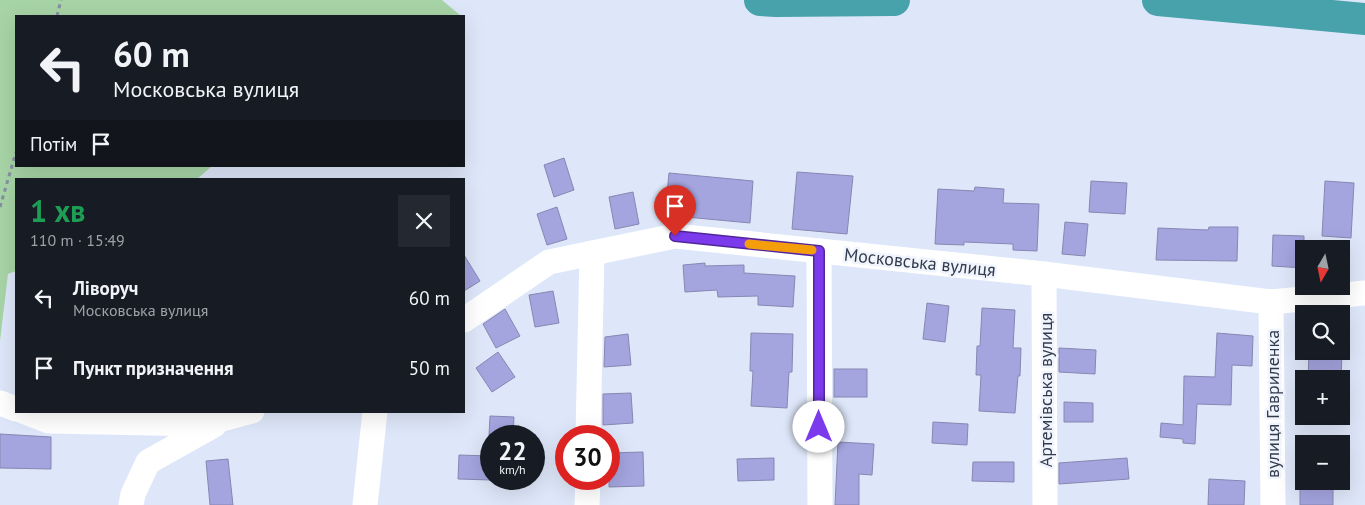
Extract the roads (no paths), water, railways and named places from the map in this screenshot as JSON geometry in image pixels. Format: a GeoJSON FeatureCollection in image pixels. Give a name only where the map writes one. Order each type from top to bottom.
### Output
{"type":"FeatureCollection","features":[{"type":"Feature","properties":{"kind":"street","name":"Московська вулиця"},"geometry":{"type":"LineString","coordinates":[[465,319],[549,262],[675,236],[1044,274],[1271,302],[1365,293]]}},
{"type":"Feature","properties":{"kind":"street"},"geometry":{"type":"LineString","coordinates":[[819,251],[820,505]]}},
{"type":"Feature","properties":{"kind":"street"},"geometry":{"type":"LineString","coordinates":[[588,425],[592,253]]}},
{"type":"Feature","properties":{"kind":"street","name":"Артемівська вулиця"},"geometry":{"type":"LineString","coordinates":[[1044,274],[1045,505]]}},
{"type":"Feature","properties":{"kind":"street","name":"вулиця Гавриленка"},"geometry":{"type":"LineString","coordinates":[[1271,302],[1273,505]]}},
{"type":"Feature","properties":{"kind":"street"},"geometry":{"type":"LineString","coordinates":[[0,403],[15,409]]}},
{"type":"Feature","properties":{"kind":"street"},"geometry":{"type":"LineString","coordinates":[[28,413],[49,421],[204,424],[245,413]]}},
{"type":"Feature","properties":{"kind":"street"},"geometry":{"type":"LineString","coordinates":[[365,505],[375,413]]}},
{"type":"Feature","properties":{"kind":"street"},"geometry":{"type":"LineString","coordinates":[[131,505],[133,494],[148,462],[226,418]]}},
{"type":"Feature","properties":{"kind":"street"},"geometry":{"type":"LineString","coordinates":[[587,505],[588,490]]}},
{"type":"Feature","properties":{"kind":"waterway"},"geometry":{"type":"LineString","coordinates":[[760,0],[894,0]]}},
{"type":"Feature","properties":{"kind":"waterway"},"geometry":{"type":"LineString","coordinates":[[1158,0],[1365,19]]}}]}
